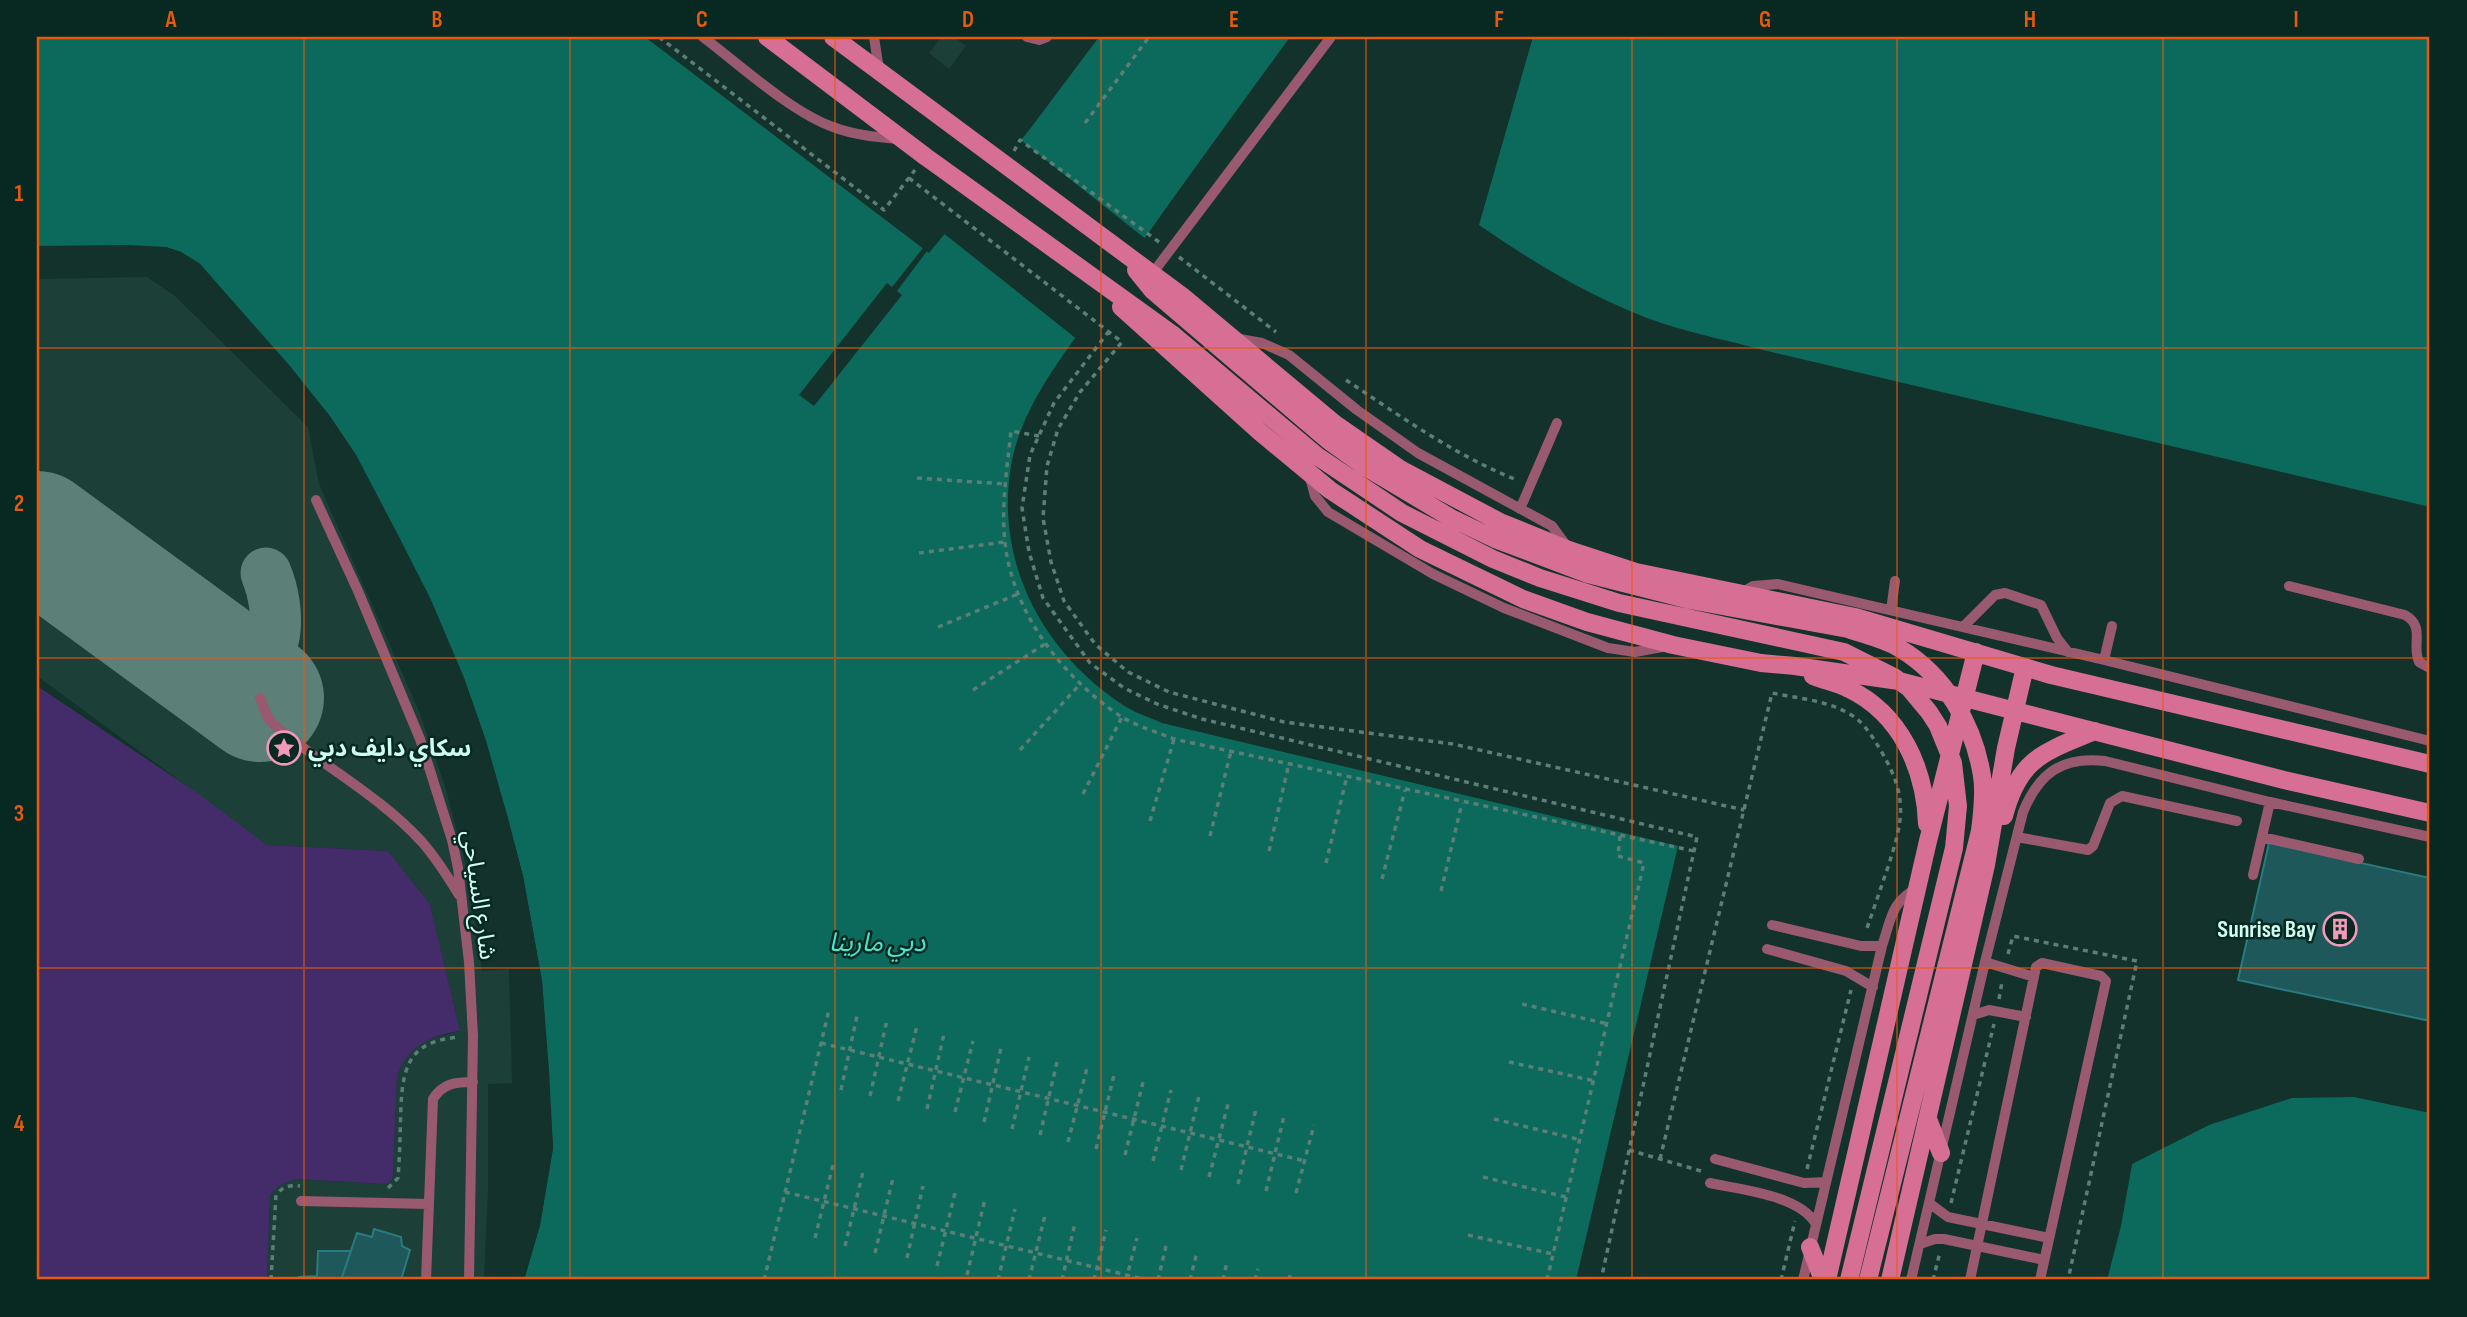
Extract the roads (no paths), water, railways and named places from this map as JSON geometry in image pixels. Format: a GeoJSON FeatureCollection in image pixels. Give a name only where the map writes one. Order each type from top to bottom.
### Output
{"type":"FeatureCollection","features":[{"type":"Feature","properties":{"kind":"street"},"geometry":{"type":"LineString","coordinates":[[767,37],[926,157],[1181,342],[1317,456],[1402,513],[1470,548],[1540,578],[1619,603],[1844,652],[1878,667],[1920,699],[1938,726],[1953,763],[1957,784],[1957,827],[1849,1280]]}},
{"type":"Feature","properties":{"kind":"street"},"geometry":{"type":"LineString","coordinates":[[833,37],[1182,296],[1335,424],[1400,469],[1477,511],[1569,550],[1636,572],[1855,617],[2025,667],[2430,764]]}},
{"type":"Feature","properties":{"kind":"street"},"geometry":{"type":"LineString","coordinates":[[1132,260],[1142,280],[1153,291],[1295,414],[1364,467],[1462,523],[1544,559],[1599,578],[1690,600],[1848,629],[1873,637],[1898,647],[1917,661],[1935,676],[1950,694],[1976,749],[1983,779],[1980,831],[1868,1280]]}},
{"type":"Feature","properties":{"kind":"street"},"geometry":{"type":"LineString","coordinates":[[1112,292],[1130,317],[1309,474],[1420,549],[1490,585],[1587,622],[1673,645],[1761,663],[1899,681],[2284,780],[2430,813]]}},
{"type":"Feature","properties":{"kind":"street"},"geometry":{"type":"LineString","coordinates":[[1825,1280],[1928,841],[1976,652]]}},
{"type":"Feature","properties":{"kind":"street"},"geometry":{"type":"LineString","coordinates":[[1795,666],[1811,676],[1848,688],[1866,698],[1882,710],[1895,726],[1917,765],[1924,789],[1928,841]]}},
{"type":"Feature","properties":{"kind":"street"},"geometry":{"type":"LineString","coordinates":[[1890,1280],[1986,865],[2014,711],[2025,667]]}},
{"type":"Feature","properties":{"kind":"street"},"geometry":{"type":"LineString","coordinates":[[1986,865],[1997,847],[2009,799],[2022,772],[2042,754],[2095,731]]}},
{"type":"Feature","properties":{"kind":"street"},"geometry":{"type":"LineString","coordinates":[[1928,1119],[1941,1153]]}},
{"type":"Feature","properties":{"kind":"street"},"geometry":{"type":"LineString","coordinates":[[1810,1247],[1825,1280]]}},
{"type":"Feature","properties":{"kind":"lane"},"geometry":{"type":"LineString","coordinates":[[703,37],[798,109],[817,120],[853,133],[903,139]]}},
{"type":"Feature","properties":{"kind":"lane"},"geometry":{"type":"LineString","coordinates":[[874,37],[879,70]]}},
{"type":"Feature","properties":{"kind":"lane"},"geometry":{"type":"LineString","coordinates":[[1027,37],[1039,40],[1047,37]]}},
{"type":"Feature","properties":{"kind":"lane"},"geometry":{"type":"LineString","coordinates":[[1152,274],[1331,37]]}},
{"type":"Feature","properties":{"kind":"lane"},"geometry":{"type":"LineString","coordinates":[[1234,338],[1262,343],[1289,355],[1387,432],[1451,472],[1552,526],[1569,550]]}},
{"type":"Feature","properties":{"kind":"lane"},"geometry":{"type":"LineString","coordinates":[[1520,509],[1557,423]]}},
{"type":"Feature","properties":{"kind":"lane","name":"شارع السياحي"},"geometry":{"type":"LineString","coordinates":[[316,500],[358,591],[420,739],[452,840],[468,962],[473,1036],[469,1280]]}},
{"type":"Feature","properties":{"kind":"lane"},"geometry":{"type":"LineString","coordinates":[[1891,610],[1895,581]]}},
{"type":"Feature","properties":{"kind":"lane"},"geometry":{"type":"LineString","coordinates":[[1739,595],[1753,586],[1769,583],[2104,660],[2430,741]]}},
{"type":"Feature","properties":{"kind":"lane"},"geometry":{"type":"LineString","coordinates":[[2289,586],[2411,618],[2418,631],[2416,655],[2419,662],[2430,668]]}},
{"type":"Feature","properties":{"kind":"lane"},"geometry":{"type":"LineString","coordinates":[[1963,627],[1990,597],[2005,593],[2040,604],[2060,643],[2068,652]]}},
{"type":"Feature","properties":{"kind":"lane"},"geometry":{"type":"LineString","coordinates":[[2104,660],[2112,626]]}},
{"type":"Feature","properties":{"kind":"lane"},"geometry":{"type":"LineString","coordinates":[[260,698],[273,724],[373,799],[415,835],[443,869],[460,898]]}},
{"type":"Feature","properties":{"kind":"lane"},"geometry":{"type":"LineString","coordinates":[[1911,1280],[1985,962],[2023,812],[2036,785],[2058,767],[2081,760],[2105,761],[2270,802],[2430,837]]}},
{"type":"Feature","properties":{"kind":"lane"},"geometry":{"type":"LineString","coordinates":[[2017,837],[2088,850],[2093,846],[2110,803],[2122,796],[2237,821]]}},
{"type":"Feature","properties":{"kind":"lane"},"geometry":{"type":"LineString","coordinates":[[2253,875],[2270,802]]}},
{"type":"Feature","properties":{"kind":"lane"},"geometry":{"type":"LineString","coordinates":[[2262,836],[2359,859]]}},
{"type":"Feature","properties":{"kind":"lane"},"geometry":{"type":"LineString","coordinates":[[1803,1280],[1882,946],[1898,901],[1918,888]]}},
{"type":"Feature","properties":{"kind":"lane"},"geometry":{"type":"LineString","coordinates":[[1772,925],[1861,946],[1882,946]]}},
{"type":"Feature","properties":{"kind":"lane"},"geometry":{"type":"LineString","coordinates":[[1766,949],[1815,961],[1854,975],[1872,987]]}},
{"type":"Feature","properties":{"kind":"lane"},"geometry":{"type":"LineString","coordinates":[[1985,962],[2034,977]]}},
{"type":"Feature","properties":{"kind":"lane"},"geometry":{"type":"LineString","coordinates":[[1970,1280],[2034,977],[2037,965],[2042,963],[2101,976],[2106,981],[2040,1280]]}},
{"type":"Feature","properties":{"kind":"lane"},"geometry":{"type":"LineString","coordinates":[[1973,1015],[1989,1010],[2026,1017]]}},
{"type":"Feature","properties":{"kind":"lane"},"geometry":{"type":"LineString","coordinates":[[426,1280],[433,1098],[439,1089],[449,1083],[473,1082]]}},
{"type":"Feature","properties":{"kind":"lane"},"geometry":{"type":"LineString","coordinates":[[1716,1159],[1804,1183],[1826,1182]]}},
{"type":"Feature","properties":{"kind":"lane"},"geometry":{"type":"LineString","coordinates":[[1711,1178],[1799,1206],[1816,1224]]}},
{"type":"Feature","properties":{"kind":"lane"},"geometry":{"type":"LineString","coordinates":[[301,1201],[429,1204]]}},
{"type":"Feature","properties":{"kind":"lane"},"geometry":{"type":"LineString","coordinates":[[1929,1203],[1948,1217],[2049,1238]]}},
{"type":"Feature","properties":{"kind":"lane"},"geometry":{"type":"LineString","coordinates":[[1920,1244],[1935,1238],[1944,1238],[2045,1260]]}},
{"type":"Feature","properties":{"kind":"water","name":"دبي مارينا"},"geometry":{"type":"Polygon","coordinates":[[[37,37],[645,37],[929,253],[1030,129],[1099,37],[1290,37],[1120,274],[1035,399],[1012,460],[1008,497],[1010,532],[1017,567],[1047,630],[1068,658],[1094,683],[1123,705],[1142,715],[1162,723],[1678,846],[1576,1280],[524,1280],[540,1225],[553,1148],[542,981],[523,876],[486,741],[464,678],[430,598],[356,455],[329,415],[200,264],[181,252],[166,247],[37,246],[37,37]]]}},
{"type":"Feature","properties":{"kind":"water"},"geometry":{"type":"Polygon","coordinates":[[[1533,37],[2430,37],[2430,507],[1763,350],[1664,324],[1591,293],[1545,268],[1479,225],[1533,37]]]}},
{"type":"Feature","properties":{"kind":"water"},"geometry":{"type":"Polygon","coordinates":[[[2354,1097],[2430,1113],[2430,1280],[2107,1280],[2132,1164],[2209,1125],[2292,1098],[2354,1097]]]}},
{"type":"Feature","properties":{"kind":"place","name":"سكاي دايف دبي"},"geometry":{"type":"Point","coordinates":[284,748]}},
{"type":"Feature","properties":{"kind":"place","name":"Sunrise Bay"},"geometry":{"type":"Point","coordinates":[2340,929]}}]}
